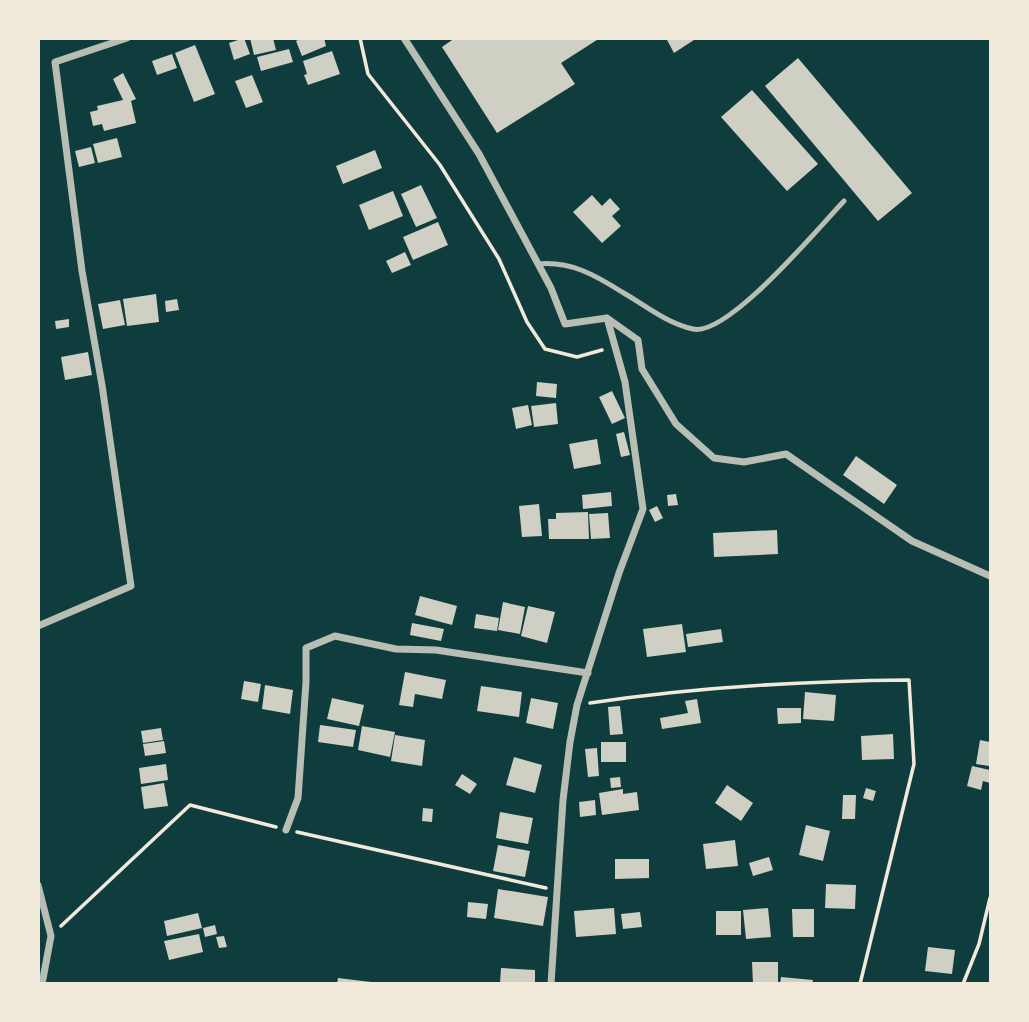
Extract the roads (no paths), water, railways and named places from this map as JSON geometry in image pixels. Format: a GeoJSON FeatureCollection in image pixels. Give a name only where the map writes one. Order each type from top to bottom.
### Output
{"type":"FeatureCollection","features":[{"type":"Feature","properties":{"kind":"street"},"geometry":{"type":"LineString","coordinates":[[38,626],[131,586],[102,385],[82,271],[55,62],[127,38]]}},
{"type":"Feature","properties":{"kind":"street"},"geometry":{"type":"LineString","coordinates":[[404,38],[480,154],[538,264],[565,324],[607,318],[638,340],[642,369],[676,424],[714,458],[744,462],[786,454],[912,541],[990,576]]}},
{"type":"Feature","properties":{"kind":"street"},"geometry":{"type":"LineString","coordinates":[[551,984],[563,800],[577,705],[619,573],[643,509],[625,382],[607,318]]}},
{"type":"Feature","properties":{"kind":"street"},"geometry":{"type":"LineString","coordinates":[[286,830],[298,798],[306,648],[335,636],[396,649],[436,650],[587,673]]}},
{"type":"Feature","properties":{"kind":"street"},"geometry":{"type":"LineString","coordinates":[[38,885],[51,936],[42,984]]}},
{"type":"Feature","properties":{"kind":"lane"},"geometry":{"type":"LineString","coordinates":[[538,264],[554,262],[587,270],[655,313],[695,330],[715,326],[761,290],[844,201]]}}]}
